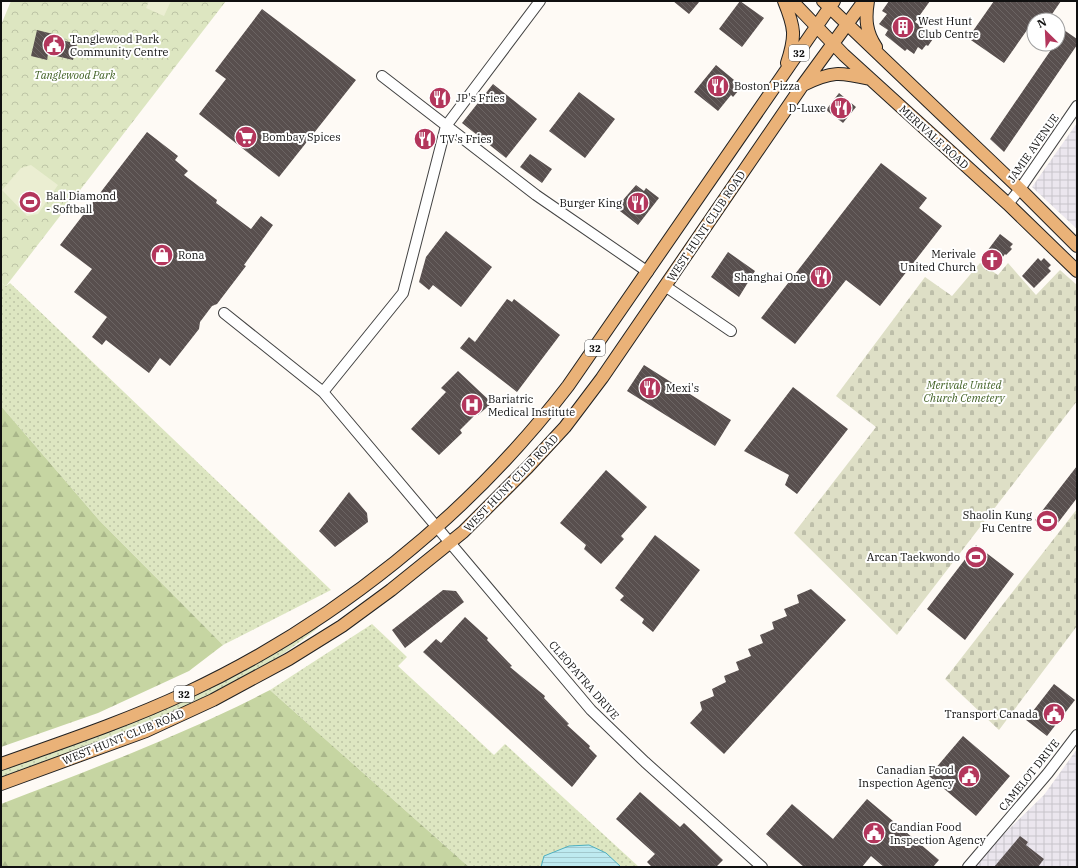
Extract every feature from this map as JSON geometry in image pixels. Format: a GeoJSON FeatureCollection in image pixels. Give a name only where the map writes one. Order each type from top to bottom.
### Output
{"type":"FeatureCollection","features":[{"type":"Feature","properties":{"kind":"main road"},"geometry":{"type":"LineString","coordinates":[[781,78],[793,45],[794,36],[790,17],[784,1]]}},
{"type":"Feature","properties":{"kind":"main road","name":"MERIVALE ROAD"},"geometry":{"type":"LineString","coordinates":[[792,1],[833,44],[1008,204],[1077,271]]}},
{"type":"Feature","properties":{"kind":"main road","name":"WEST HUNT CLUB ROAD"},"geometry":{"type":"LineString","coordinates":[[1,784],[146,731],[213,700],[289,659],[342,626],[391,590],[464,532],[565,427],[602,378],[802,86],[848,25],[864,1]]}},
{"type":"Feature","properties":{"kind":"main road"},"geometry":{"type":"LineString","coordinates":[[868,1],[866,20],[870,38],[886,61]]}},
{"type":"Feature","properties":{"kind":"main road","name":"WEST HUNT CLUB ROAD"},"geometry":{"type":"LineString","coordinates":[[1,764],[132,716],[188,692],[241,664],[300,631],[352,594],[438,527],[475,492],[540,422],[568,386],[816,27],[829,3]]}},
{"type":"Feature","properties":{"kind":"main road","name":"MERIVALE ROAD"},"geometry":{"type":"LineString","coordinates":[[829,3],[848,25],[1020,189],[1077,246]]}},
{"type":"Feature","properties":{"kind":"main road"},"geometry":{"type":"LineString","coordinates":[[802,86],[830,74],[844,73],[870,79]]}},
{"type":"Feature","properties":{"kind":"main road"},"geometry":{"type":"LineString","coordinates":[[648,272],[665,286]]}},
{"type":"Feature","properties":{"kind":"street"},"geometry":{"type":"LineString","coordinates":[[323,392],[403,292],[446,126],[540,1]]}},
{"type":"Feature","properties":{"kind":"street"},"geometry":{"type":"LineString","coordinates":[[382,76],[536,195],[648,272]]}},
{"type":"Feature","properties":{"kind":"street","name":"JAMIE AVENUE"},"geometry":{"type":"LineString","coordinates":[[1008,204],[1077,106]]}},
{"type":"Feature","properties":{"kind":"street"},"geometry":{"type":"LineString","coordinates":[[665,286],[732,331]]}},
{"type":"Feature","properties":{"kind":"street","name":"CLEOPATRA DRIVE"},"geometry":{"type":"LineString","coordinates":[[224,313],[323,392],[451,542],[591,710],[645,762],[762,867]]}},
{"type":"Feature","properties":{"kind":"street","name":"CAMELOT DRIVE"},"geometry":{"type":"LineString","coordinates":[[968,867],[1045,776],[1077,735]]}},
{"type":"Feature","properties":{"kind":"shaded area"},"geometry":{"type":"Polygon","coordinates":[[[1077,123],[1077,229],[1032,187],[1077,123]]]}},
{"type":"Feature","properties":{"kind":"shaded area"},"geometry":{"type":"Polygon","coordinates":[[[1077,749],[1077,867],[970,867],[1044,795],[1077,749]]]}},
{"type":"Feature","properties":{"kind":"green space","name":"Tanglewood Park"},"geometry":{"type":"Polygon","coordinates":[[[11,1],[226,1],[6,286],[1,283],[1,25],[11,1]]]}},
{"type":"Feature","properties":{"kind":"green space"},"geometry":{"type":"Polygon","coordinates":[[[149,1],[171,1],[164,16],[146,8],[149,1]]]}},
{"type":"Feature","properties":{"kind":"green space"},"geometry":{"type":"Polygon","coordinates":[[[82,67],[92,69],[88,85],[78,83],[82,67]]]}},
{"type":"Feature","properties":{"kind":"green space","name":"Ball Diamond - Softball"},"geometry":{"type":"Polygon","coordinates":[[[31,165],[58,185],[38,214],[27,216],[2,190],[21,168],[31,165]]]}},
{"type":"Feature","properties":{"kind":"green space","name":"Merivale United Church Cemetery"},"geometry":{"type":"Polygon","coordinates":[[[980,263],[998,275],[1008,263],[1036,295],[1060,270],[1077,285],[1077,401],[897,635],[794,533],[876,427],[836,396],[925,277],[952,296],[980,263]]]}},
{"type":"Feature","properties":{"kind":"green space"},"geometry":{"type":"Polygon","coordinates":[[[1,283],[6,286],[10,283],[331,590],[223,645],[99,520],[1,406],[1,283]]]}},
{"type":"Feature","properties":{"kind":"green space"},"geometry":{"type":"Polygon","coordinates":[[[1,406],[99,520],[223,645],[189,671],[98,713],[1,747],[1,406]]]}},
{"type":"Feature","properties":{"kind":"green space"},"geometry":{"type":"Polygon","coordinates":[[[1077,509],[1077,626],[999,730],[945,679],[1077,509]]]}},
{"type":"Feature","properties":{"kind":"green space"},"geometry":{"type":"Polygon","coordinates":[[[372,624],[407,657],[398,666],[494,755],[505,744],[639,867],[469,867],[270,690],[372,624]]]}},
{"type":"Feature","properties":{"kind":"green space"},"geometry":{"type":"Polygon","coordinates":[[[317,626],[318,628],[283,654],[246,677],[207,697],[166,716],[125,732],[1,777],[1,770],[77,743],[177,704],[260,661],[317,626]]]}},
{"type":"Feature","properties":{"kind":"green space"},"geometry":{"type":"Polygon","coordinates":[[[270,690],[469,867],[1,867],[1,804],[171,737],[270,690]]]}},
{"type":"Feature","properties":{"kind":"water"},"geometry":{"type":"Polygon","coordinates":[[[589,845],[606,853],[621,867],[541,867],[544,856],[569,846],[589,845]]]}},
{"type":"Feature","properties":{"kind":"building"},"geometry":{"type":"Polygon","coordinates":[[[673,1],[700,1],[689,14],[673,1]]]}},
{"type":"Feature","properties":{"kind":"building"},"geometry":{"type":"Polygon","coordinates":[[[740,1],[764,18],[742,47],[719,29],[740,1]]]}},
{"type":"Feature","properties":{"kind":"building","name":"West Hunt Club Centre"},"geometry":{"type":"Polygon","coordinates":[[[889,1],[930,1],[915,22],[935,36],[928,46],[926,45],[922,50],[918,47],[914,54],[907,49],[905,51],[885,35],[888,30],[879,24],[887,14],[882,11],[889,1]]]}},
{"type":"Feature","properties":{"kind":"building"},"geometry":{"type":"Polygon","coordinates":[[[994,1],[1061,1],[1053,12],[1026,12],[1026,31],[1004,63],[968,38],[994,1]]]}},
{"type":"Feature","properties":{"kind":"building"},"geometry":{"type":"Polygon","coordinates":[[[262,9],[356,80],[279,177],[199,114],[226,79],[215,71],[262,9]]]}},
{"type":"Feature","properties":{"kind":"building","name":"Tanglewood Park Community Centre"},"geometry":{"type":"Polygon","coordinates":[[[37,30],[53,34],[54,38],[77,44],[73,60],[48,54],[47,60],[31,56],[37,30]]]}},
{"type":"Feature","properties":{"kind":"building"},"geometry":{"type":"Polygon","coordinates":[[[1066,31],[1077,39],[1077,45],[1004,152],[990,139],[1050,52],[1066,52],[1066,31]]]}},
{"type":"Feature","properties":{"kind":"building","name":"Boston Pizza"},"geometry":{"type":"Polygon","coordinates":[[[716,65],[739,84],[736,88],[739,90],[733,97],[731,95],[718,111],[694,92],[716,65]]]}},
{"type":"Feature","properties":{"kind":"building"},"geometry":{"type":"Polygon","coordinates":[[[493,84],[537,119],[506,158],[462,123],[493,84]]]}},
{"type":"Feature","properties":{"kind":"building"},"geometry":{"type":"Polygon","coordinates":[[[579,92],[615,119],[585,158],[549,131],[579,92]]]}},
{"type":"Feature","properties":{"kind":"building","name":"D-Luxe"},"geometry":{"type":"Polygon","coordinates":[[[839,93],[856,107],[843,123],[826,110],[839,93]]]}},
{"type":"Feature","properties":{"kind":"building","name":"Rona"},"geometry":{"type":"Polygon","coordinates":[[[147,132],[178,156],[175,160],[188,171],[184,175],[217,200],[216,203],[251,229],[261,216],[273,225],[244,265],[246,266],[217,304],[212,306],[200,322],[199,329],[170,366],[160,358],[149,373],[106,340],[102,345],[92,337],[107,317],[74,292],[92,269],[60,245],[147,132]]]}},
{"type":"Feature","properties":{"kind":"building"},"geometry":{"type":"Polygon","coordinates":[[[530,154],[552,169],[542,183],[520,167],[530,154]]]}},
{"type":"Feature","properties":{"kind":"building"},"geometry":{"type":"Polygon","coordinates":[[[881,163],[927,198],[919,208],[942,226],[880,306],[846,280],[795,344],[761,318],[881,163]]]}},
{"type":"Feature","properties":{"kind":"building","name":"Burger King"},"geometry":{"type":"Polygon","coordinates":[[[636,185],[644,191],[646,188],[659,198],[638,225],[616,208],[636,185]]]}},
{"type":"Feature","properties":{"kind":"building"},"geometry":{"type":"Polygon","coordinates":[[[446,231],[492,267],[461,307],[433,285],[429,290],[419,282],[426,257],[446,231]]]}},
{"type":"Feature","properties":{"kind":"building"},"geometry":{"type":"Polygon","coordinates":[[[1000,234],[1013,244],[1010,247],[1012,249],[1006,255],[1005,254],[994,269],[981,259],[1000,234]]]}},
{"type":"Feature","properties":{"kind":"building"},"geometry":{"type":"Polygon","coordinates":[[[728,252],[755,271],[739,297],[711,277],[728,252]]]}},
{"type":"Feature","properties":{"kind":"building"},"geometry":{"type":"Polygon","coordinates":[[[1038,258],[1041,261],[1044,258],[1051,265],[1048,268],[1051,271],[1034,288],[1022,276],[1038,258]]]}},
{"type":"Feature","properties":{"kind":"building"},"geometry":{"type":"Polygon","coordinates":[[[507,299],[512,302],[514,299],[560,335],[517,392],[460,348],[469,337],[475,342],[507,299]]]}},
{"type":"Feature","properties":{"kind":"building"},"geometry":{"type":"Polygon","coordinates":[[[644,365],[731,420],[715,446],[627,391],[644,365]]]}},
{"type":"Feature","properties":{"kind":"building"},"geometry":{"type":"Polygon","coordinates":[[[458,371],[492,403],[478,415],[476,414],[460,430],[462,433],[439,455],[411,429],[446,392],[441,388],[458,371]]]}},
{"type":"Feature","properties":{"kind":"building"},"geometry":{"type":"Polygon","coordinates":[[[793,387],[848,429],[797,494],[785,485],[789,475],[744,451],[793,387]]]}},
{"type":"Feature","properties":{"kind":"building"},"geometry":{"type":"Polygon","coordinates":[[[1077,466],[1077,498],[1051,532],[1035,520],[1077,466]]]}},
{"type":"Feature","properties":{"kind":"building"},"geometry":{"type":"Polygon","coordinates":[[[606,470],[647,507],[621,536],[624,539],[601,564],[584,549],[586,545],[560,523],[606,470]]]}},
{"type":"Feature","properties":{"kind":"building"},"geometry":{"type":"Polygon","coordinates":[[[349,492],[367,513],[368,522],[335,547],[319,531],[349,492]]]}},
{"type":"Feature","properties":{"kind":"building"},"geometry":{"type":"Polygon","coordinates":[[[655,535],[700,570],[653,632],[642,623],[644,619],[620,600],[624,596],[615,588],[655,535]]]}},
{"type":"Feature","properties":{"kind":"building"},"geometry":{"type":"Polygon","coordinates":[[[976,545],[1014,574],[965,640],[927,609],[976,545]]]}},
{"type":"Feature","properties":{"kind":"building"},"geometry":{"type":"Polygon","coordinates":[[[811,589],[846,620],[724,754],[690,723],[702,710],[700,702],[714,696],[712,689],[726,682],[724,676],[739,670],[736,662],[751,656],[748,649],[763,643],[760,635],[774,629],[772,622],[787,616],[784,609],[799,603],[797,595],[811,589]]]}},
{"type":"Feature","properties":{"kind":"building"},"geometry":{"type":"Polygon","coordinates":[[[443,590],[456,591],[464,602],[405,648],[392,630],[443,590]]]}},
{"type":"Feature","properties":{"kind":"building"},"geometry":{"type":"Polygon","coordinates":[[[465,617],[488,638],[487,640],[512,666],[510,667],[545,696],[544,698],[569,724],[567,725],[590,746],[589,748],[597,756],[572,787],[423,652],[436,639],[441,643],[465,617]]]}},
{"type":"Feature","properties":{"kind":"building"},"geometry":{"type":"Polygon","coordinates":[[[1054,684],[1075,700],[1047,736],[1026,720],[1054,684]]]}},
{"type":"Feature","properties":{"kind":"building","name":"Canadian Food Inspection Agency"},"geometry":{"type":"Polygon","coordinates":[[[963,736],[1010,776],[976,816],[929,776],[963,736]]]}},
{"type":"Feature","properties":{"kind":"building"},"geometry":{"type":"Polygon","coordinates":[[[640,792],[680,827],[684,823],[723,860],[716,867],[652,867],[647,862],[655,854],[616,819],[640,792]]]}},
{"type":"Feature","properties":{"kind":"building","name":"Candian Food Inspection Agency"},"geometry":{"type":"Polygon","coordinates":[[[867,799],[939,860],[933,867],[884,867],[871,856],[862,867],[804,867],[766,834],[792,804],[833,839],[867,799]]]}},
{"type":"Feature","properties":{"kind":"building"},"geometry":{"type":"Polygon","coordinates":[[[1020,836],[1028,842],[1026,845],[1044,859],[1038,867],[994,867],[1020,836]]]}},
{"type":"Feature","properties":{"kind":"place","name":"West Hunt Club Centre"},"geometry":{"type":"Point","coordinates":[903,27]}},
{"type":"Feature","properties":{"kind":"place","name":"Tanglewood Park Community Centre"},"geometry":{"type":"Point","coordinates":[54,45]}},
{"type":"Feature","properties":{"kind":"place","name":"Boston Pizza"},"geometry":{"type":"Point","coordinates":[718,86]}},
{"type":"Feature","properties":{"kind":"place","name":"JP's Fries"},"geometry":{"type":"Point","coordinates":[440,98]}},
{"type":"Feature","properties":{"kind":"place","name":"D-Luxe"},"geometry":{"type":"Point","coordinates":[841,108]}},
{"type":"Feature","properties":{"kind":"place","name":"Bombay Spices"},"geometry":{"type":"Point","coordinates":[246,137]}},
{"type":"Feature","properties":{"kind":"place","name":"TV's Fries"},"geometry":{"type":"Point","coordinates":[425,139]}},
{"type":"Feature","properties":{"kind":"place","name":"Ball Diamond - Softball"},"geometry":{"type":"Point","coordinates":[30,202]}},
{"type":"Feature","properties":{"kind":"place","name":"Burger King"},"geometry":{"type":"Point","coordinates":[638,203]}},
{"type":"Feature","properties":{"kind":"place","name":"Rona"},"geometry":{"type":"Point","coordinates":[162,255]}},
{"type":"Feature","properties":{"kind":"place","name":"Merivale United Church"},"geometry":{"type":"Point","coordinates":[992,260]}},
{"type":"Feature","properties":{"kind":"place","name":"Shanghai One"},"geometry":{"type":"Point","coordinates":[821,277]}},
{"type":"Feature","properties":{"kind":"place","name":"Mexi's"},"geometry":{"type":"Point","coordinates":[650,388]}},
{"type":"Feature","properties":{"kind":"place","name":"Bariatric Medical Institute"},"geometry":{"type":"Point","coordinates":[472,405]}},
{"type":"Feature","properties":{"kind":"place","name":"Shaolin Kung Fu Centre"},"geometry":{"type":"Point","coordinates":[1047,521]}},
{"type":"Feature","properties":{"kind":"place","name":"Arcan Taekwondo"},"geometry":{"type":"Point","coordinates":[976,557]}},
{"type":"Feature","properties":{"kind":"place","name":"Transport Canada"},"geometry":{"type":"Point","coordinates":[1054,714]}},
{"type":"Feature","properties":{"kind":"place","name":"Canadian Food Inspection Agency"},"geometry":{"type":"Point","coordinates":[969,776]}},
{"type":"Feature","properties":{"kind":"place","name":"Candian Food Inspection Agency"},"geometry":{"type":"Point","coordinates":[874,833]}}]}
